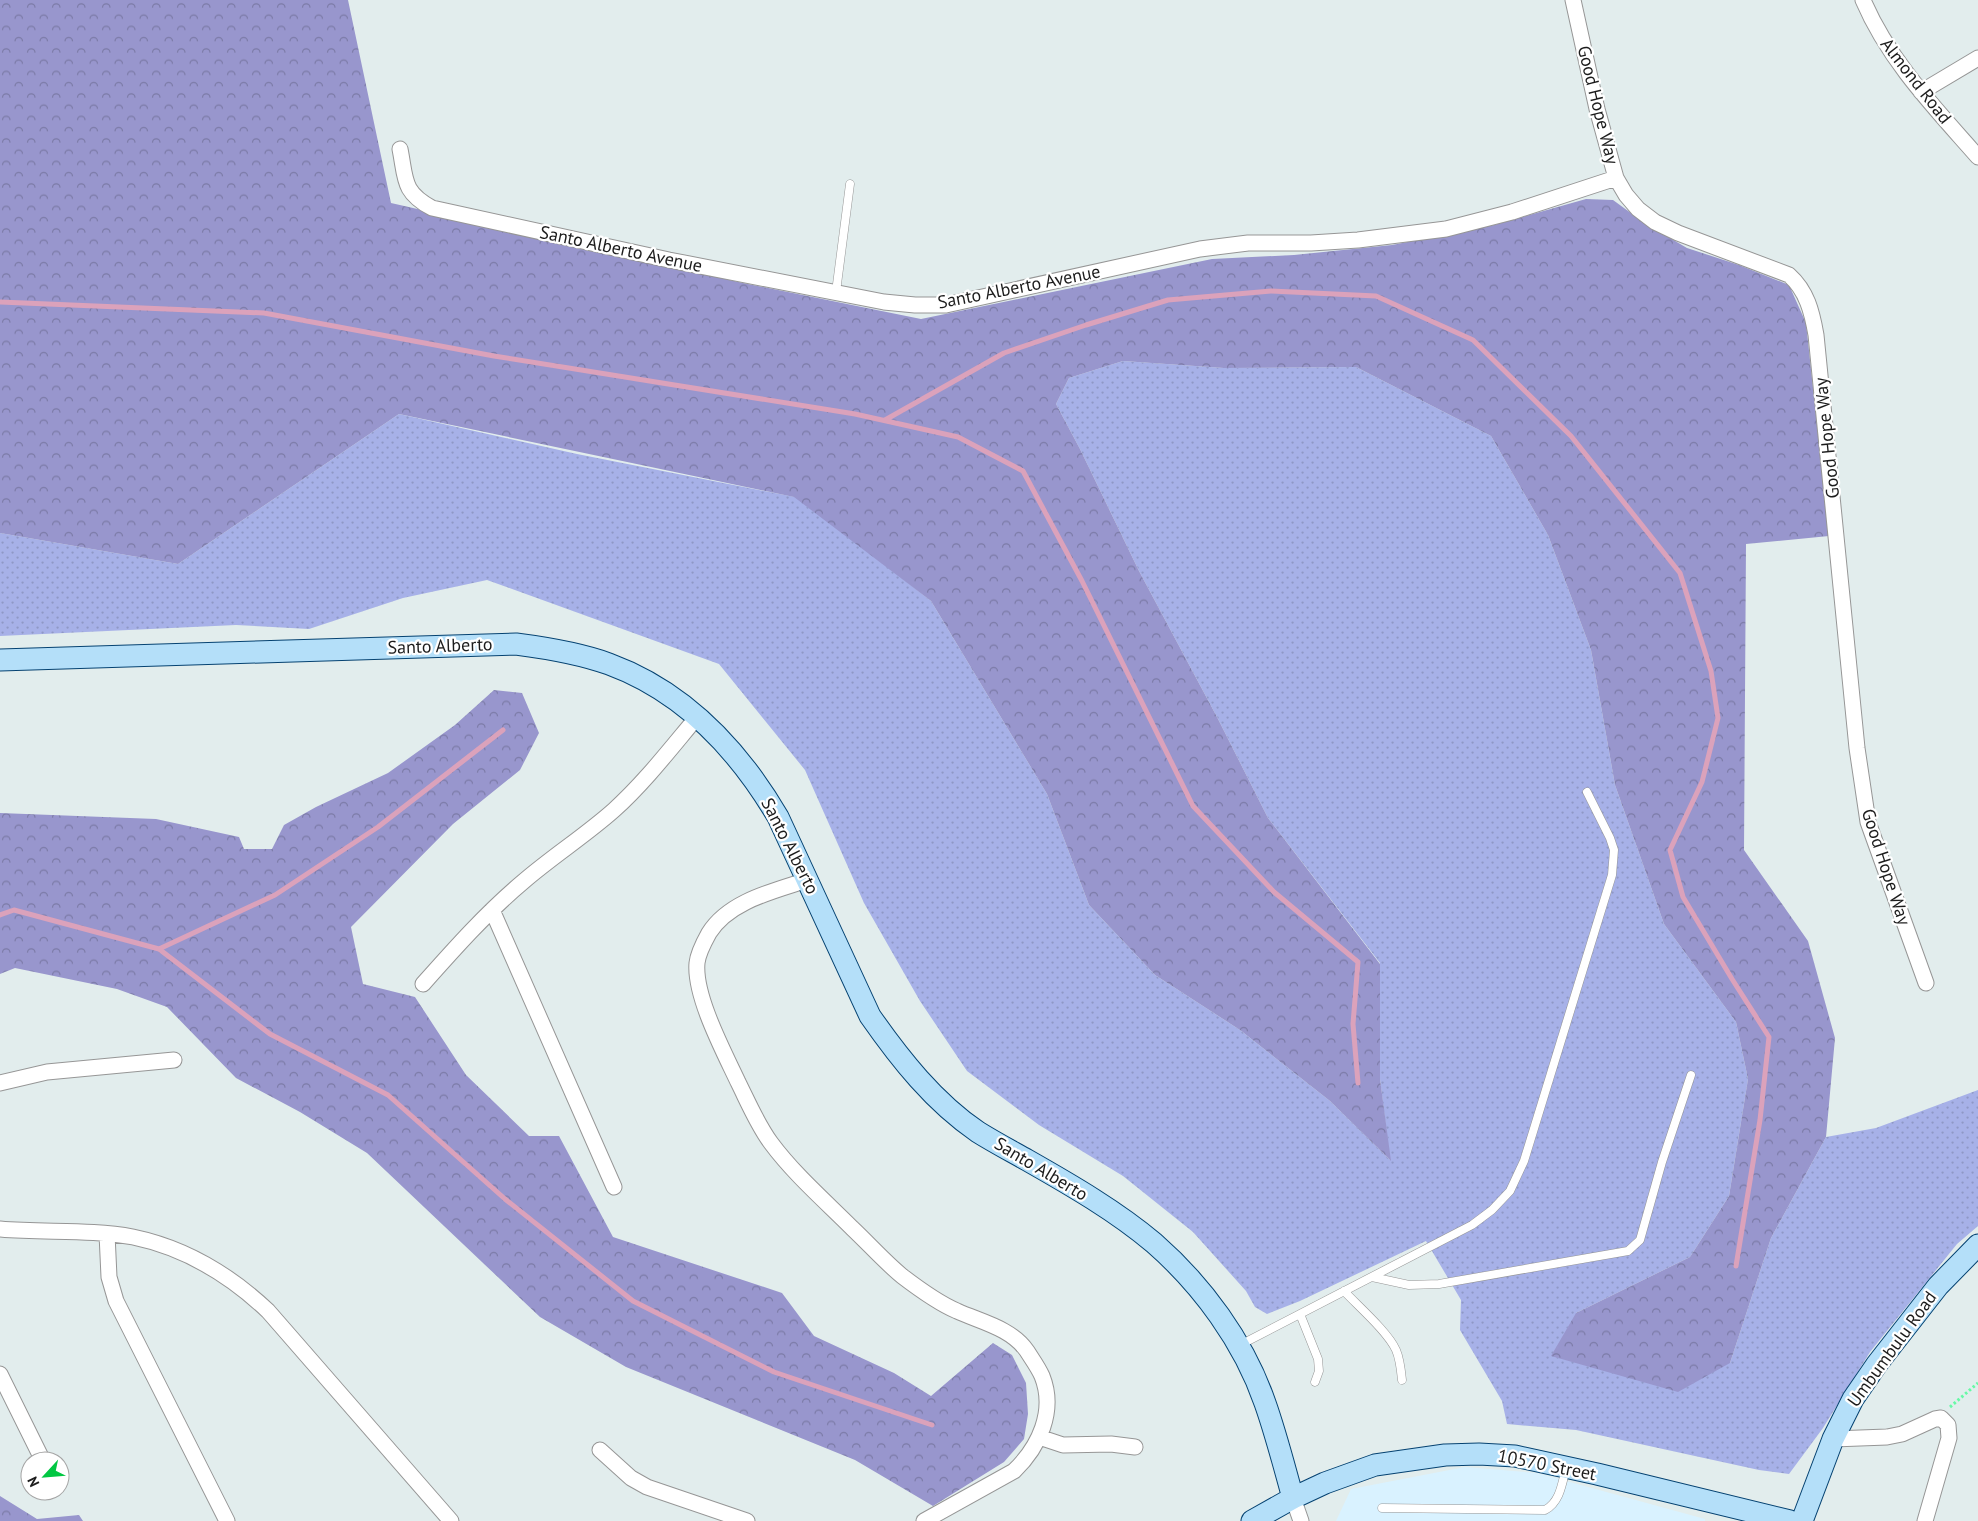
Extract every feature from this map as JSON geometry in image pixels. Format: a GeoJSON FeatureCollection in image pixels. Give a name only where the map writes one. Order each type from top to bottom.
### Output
{"type":"FeatureCollection","features":[{"type":"Feature","properties":{"kind":"street","name":"Good Hope Way"},"geometry":{"type":"LineString","coordinates":[[1573,0],[1597,109],[1616,178],[1626,195],[1638,209],[1655,222],[1698,242],[1789,275],[1799,286],[1809,304],[1816,335],[1857,748],[1865,805],[1868,822],[1926,983]]}},
{"type":"Feature","properties":{"kind":"street","name":"Almond Road"},"geometry":{"type":"LineString","coordinates":[[1863,0],[1882,39],[1921,92],[1978,157]]}},
{"type":"Feature","properties":{"kind":"street"},"geometry":{"type":"LineString","coordinates":[[1921,92],[1978,58]]}},
{"type":"Feature","properties":{"kind":"street","name":"Santo Alberto Avenue"},"geometry":{"type":"LineString","coordinates":[[400,149],[407,186],[417,200],[432,208],[668,260],[915,305],[946,304],[1200,248],[1248,243],[1311,243],[1358,240],[1446,228],[1512,212],[1616,178]]}},
{"type":"Feature","properties":{"kind":"street","name":"Santo Alberto"},"geometry":{"type":"LineString","coordinates":[[0,660],[516,644],[554,648],[608,663],[640,677],[698,716],[747,769],[766,796],[778,817],[870,1016],[890,1044],[928,1088],[978,1131],[1123,1219],[1155,1244],[1202,1293],[1238,1346],[1252,1371],[1265,1402],[1301,1521]]}},
{"type":"Feature","properties":{"kind":"street"},"geometry":{"type":"LineString","coordinates":[[423,984],[465,936],[492,910],[525,880],[613,811],[641,784],[698,716]]}},
{"type":"Feature","properties":{"kind":"street"},"geometry":{"type":"LineString","coordinates":[[807,880],[751,899],[725,915],[710,932],[701,950],[697,964],[701,994],[715,1034],[755,1118],[770,1142],[830,1207],[902,1276],[931,1297],[956,1311],[988,1323],[1011,1336],[1025,1349],[1041,1375],[1045,1389],[1047,1406],[1039,1437],[1024,1461],[1014,1471],[924,1521]]}},
{"type":"Feature","properties":{"kind":"street"},"geometry":{"type":"LineString","coordinates":[[492,910],[614,1187]]}},
{"type":"Feature","properties":{"kind":"street"},"geometry":{"type":"LineString","coordinates":[[0,1083],[47,1072],[174,1060]]}},
{"type":"Feature","properties":{"kind":"street"},"geometry":{"type":"LineString","coordinates":[[0,1229],[107,1234],[133,1238],[196,1259],[229,1277],[275,1318],[451,1521]]}},
{"type":"Feature","properties":{"kind":"street"},"geometry":{"type":"LineString","coordinates":[[107,1234],[108,1277],[116,1301],[227,1521]]}},
{"type":"Feature","properties":{"kind":"street","name":"Umbumbulu Road"},"geometry":{"type":"LineString","coordinates":[[1802,1521],[1833,1439],[1853,1399],[1877,1364],[1938,1286],[1978,1245]]}},
{"type":"Feature","properties":{"kind":"street"},"geometry":{"type":"LineString","coordinates":[[0,1374],[38,1451]]}},
{"type":"Feature","properties":{"kind":"street"},"geometry":{"type":"LineString","coordinates":[[1833,1439],[1887,1437],[1902,1434],[1941,1418],[1944,1420],[1948,1425],[1949,1438],[1925,1521]]}},
{"type":"Feature","properties":{"kind":"street"},"geometry":{"type":"LineString","coordinates":[[1039,1437],[1063,1445],[1092,1444],[1136,1447]]}},
{"type":"Feature","properties":{"kind":"street"},"geometry":{"type":"LineString","coordinates":[[600,1450],[631,1478],[648,1486],[747,1521]]}},
{"type":"Feature","properties":{"kind":"street","name":"10570 Street"},"geometry":{"type":"LineString","coordinates":[[1252,1521],[1293,1498],[1348,1474],[1376,1465],[1445,1455],[1479,1454],[1515,1456],[1790,1521]]}},
{"type":"Feature","properties":{"kind":"lane"},"geometry":{"type":"LineString","coordinates":[[836,292],[850,184]]}},
{"type":"Feature","properties":{"kind":"lane"},"geometry":{"type":"LineString","coordinates":[[1238,1346],[1472,1225],[1492,1210],[1510,1191],[1521,1168],[1612,875],[1614,850],[1587,792]]}},
{"type":"Feature","properties":{"kind":"lane"},"geometry":{"type":"LineString","coordinates":[[1372,1277],[1410,1285],[1439,1284],[1628,1251],[1640,1240],[1662,1162],[1691,1075]]}},
{"type":"Feature","properties":{"kind":"lane"},"geometry":{"type":"LineString","coordinates":[[1344,1291],[1381,1329],[1395,1348],[1402,1380]]}},
{"type":"Feature","properties":{"kind":"lane"},"geometry":{"type":"LineString","coordinates":[[1300,1314],[1318,1359],[1319,1370],[1315,1382]]}},
{"type":"Feature","properties":{"kind":"lane"},"geometry":{"type":"LineString","coordinates":[[1382,1508],[1545,1510],[1553,1506],[1559,1495],[1566,1467]]}},
{"type":"Feature","properties":{"kind":"path"},"geometry":{"type":"LineString","coordinates":[[1935,1420],[1978,1383]]}},
{"type":"Feature","properties":{"kind":"shaded area"},"geometry":{"type":"Polygon","coordinates":[[[1123,361],[1224,368],[1356,367],[1491,436],[1548,535],[1591,650],[1615,785],[1664,924],[1736,1022],[1748,1079],[1729,1196],[1690,1257],[1576,1313],[1730,1363],[1771,1238],[1826,1137],[1876,1128],[1978,1090],[1978,1226],[1957,1244],[1870,1352],[1823,1428],[1789,1474],[1759,1470],[1576,1430],[1507,1424],[1502,1401],[1460,1330],[1461,1300],[1426,1241],[1300,1301],[1267,1314],[1255,1307],[1246,1291],[1193,1232],[1123,1176],[1039,1125],[967,1071],[920,1001],[864,903],[805,770],[719,664],[487,580],[403,598],[309,629],[236,625],[0,636],[0,533],[178,564],[399,414],[577,454],[800,498],[931,601],[1047,794],[1089,905],[1155,975],[1240,1030],[1330,1101],[1390,1160],[1380,1079],[1380,963],[1268,818],[1217,717],[1139,571],[1056,404],[1069,378],[1123,361]]]}},
{"type":"Feature","properties":{"kind":"shaded area"},"geometry":{"type":"Polygon","coordinates":[[[1465,1467],[1537,1473],[1705,1519],[1705,1521],[1336,1521],[1351,1489],[1465,1467]]]}},
{"type":"Feature","properties":{"kind":"green space"},"geometry":{"type":"Polygon","coordinates":[[[0,0],[348,0],[391,203],[743,283],[921,319],[1212,259],[1294,255],[1392,245],[1494,225],[1586,199],[1613,200],[1646,224],[1687,248],[1739,265],[1789,285],[1806,323],[1829,536],[1746,544],[1744,850],[1808,941],[1835,1038],[1826,1137],[1771,1238],[1730,1363],[1678,1392],[1551,1356],[1576,1313],[1690,1257],[1729,1196],[1748,1079],[1736,1022],[1664,924],[1615,785],[1591,650],[1548,535],[1491,436],[1356,367],[1224,368],[1123,361],[1069,378],[1056,404],[1139,571],[1217,717],[1268,818],[1380,964],[1380,1079],[1391,1161],[1330,1101],[1240,1030],[1155,975],[1089,905],[1047,794],[931,601],[794,497],[399,414],[178,564],[0,533],[0,0]]]}},
{"type":"Feature","properties":{"kind":"green space"},"geometry":{"type":"Polygon","coordinates":[[[494,690],[522,693],[539,733],[520,770],[453,824],[351,927],[363,984],[415,997],[466,1075],[529,1136],[559,1136],[613,1237],[782,1293],[814,1336],[894,1373],[931,1396],[993,1343],[1012,1355],[1026,1383],[1028,1414],[1024,1439],[1004,1462],[933,1506],[855,1460],[626,1367],[540,1317],[367,1153],[300,1112],[236,1078],[167,1007],[117,989],[15,968],[0,974],[0,813],[156,819],[239,837],[244,849],[272,849],[284,825],[316,807],[388,773],[455,725],[494,690]]]}},
{"type":"Feature","properties":{"kind":"green space"},"geometry":{"type":"Polygon","coordinates":[[[0,1496],[37,1519],[79,1515],[83,1521],[0,1521],[0,1496]]]}},
{"type":"Feature","properties":{"kind":"waterway"},"geometry":{"type":"LineString","coordinates":[[885,420],[1004,353],[1086,325],[1168,300],[1271,291],[1376,296],[1473,340],[1571,436],[1680,573],[1711,671],[1718,718],[1702,782],[1670,850],[1683,897],[1769,1037],[1760,1120],[1736,1266]]}},
{"type":"Feature","properties":{"kind":"waterway"},"geometry":{"type":"LineString","coordinates":[[0,302],[264,313],[494,356],[855,414],[958,437],[1023,471],[1082,581],[1193,806],[1274,892],[1358,962],[1353,1024],[1358,1083]]}},
{"type":"Feature","properties":{"kind":"waterway"},"geometry":{"type":"LineString","coordinates":[[159,949],[275,895],[378,827],[503,730]]}},
{"type":"Feature","properties":{"kind":"waterway"},"geometry":{"type":"LineString","coordinates":[[0,915],[14,910],[159,949],[270,1034],[388,1095],[505,1199],[633,1301],[774,1372],[932,1425]]}}]}
